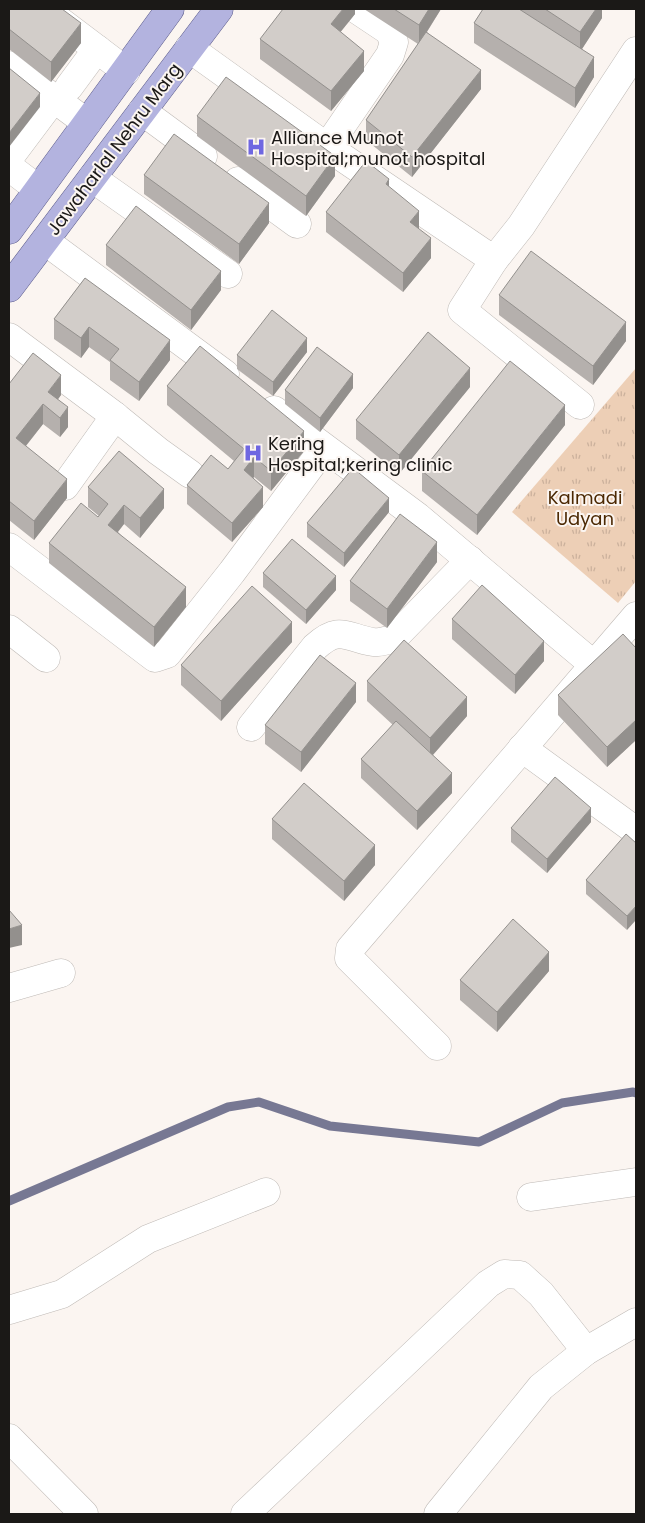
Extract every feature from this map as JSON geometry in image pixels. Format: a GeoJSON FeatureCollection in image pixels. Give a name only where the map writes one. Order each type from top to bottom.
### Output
{"type":"FeatureCollection","features":[{"type":"Feature","properties":{"kind":"main road","name":"Jawaharlal Nehru Marg"},"geometry":{"type":"LineString","coordinates":[[9,230],[170,9]]}},
{"type":"Feature","properties":{"kind":"main road","name":"Jawaharlal Nehru Marg"},"geometry":{"type":"LineString","coordinates":[[9,288],[219,9]]}},
{"type":"Feature","properties":{"kind":"street"},"geometry":{"type":"LineString","coordinates":[[44,9],[97,48],[131,63]]}},
{"type":"Feature","properties":{"kind":"street"},"geometry":{"type":"LineString","coordinates":[[68,9],[131,63]]}},
{"type":"Feature","properties":{"kind":"street"},"geometry":{"type":"LineString","coordinates":[[327,147],[390,55],[394,42],[389,32],[356,9]]}},
{"type":"Feature","properties":{"kind":"street"},"geometry":{"type":"LineString","coordinates":[[9,158],[97,48]]}},
{"type":"Feature","properties":{"kind":"street"},"geometry":{"type":"LineString","coordinates":[[189,48],[327,147],[494,260]]}},
{"type":"Feature","properties":{"kind":"street"},"geometry":{"type":"LineString","coordinates":[[580,405],[462,310],[494,260],[521,226],[636,51]]}},
{"type":"Feature","properties":{"kind":"street"},"geometry":{"type":"LineString","coordinates":[[9,64],[61,92],[87,123]]}},
{"type":"Feature","properties":{"kind":"street"},"geometry":{"type":"LineString","coordinates":[[142,111],[297,224]]}},
{"type":"Feature","properties":{"kind":"street"},"geometry":{"type":"LineString","coordinates":[[9,167],[38,189]]}},
{"type":"Feature","properties":{"kind":"street"},"geometry":{"type":"LineString","coordinates":[[92,178],[228,274]]}},
{"type":"Feature","properties":{"kind":"street"},"geometry":{"type":"LineString","coordinates":[[45,241],[418,517],[594,665]]}},
{"type":"Feature","properties":{"kind":"street"},"geometry":{"type":"LineString","coordinates":[[9,337],[190,474]]}},
{"type":"Feature","properties":{"kind":"street"},"geometry":{"type":"LineString","coordinates":[[65,486],[115,416]]}},
{"type":"Feature","properties":{"kind":"street"},"geometry":{"type":"LineString","coordinates":[[9,547],[155,658],[167,654],[232,572],[324,448]]}},
{"type":"Feature","properties":{"kind":"street"},"geometry":{"type":"LineString","coordinates":[[251,727],[315,647],[324,639],[335,635],[348,634],[375,643],[392,639],[470,560]]}},
{"type":"Feature","properties":{"kind":"street"},"geometry":{"type":"LineString","coordinates":[[437,1046],[349,958],[350,949],[636,616]]}},
{"type":"Feature","properties":{"kind":"street"},"geometry":{"type":"LineString","coordinates":[[9,629],[46,658]]}},
{"type":"Feature","properties":{"kind":"street"},"geometry":{"type":"LineString","coordinates":[[522,748],[636,831]]}},
{"type":"Feature","properties":{"kind":"street"},"geometry":{"type":"LineString","coordinates":[[9,988],[61,973]]}},
{"type":"Feature","properties":{"kind":"street"},"geometry":{"type":"LineString","coordinates":[[531,1197],[636,1182]]}},
{"type":"Feature","properties":{"kind":"street"},"geometry":{"type":"LineString","coordinates":[[9,1310],[62,1294],[148,1239],[266,1192]]}},
{"type":"Feature","properties":{"kind":"street"},"geometry":{"type":"LineString","coordinates":[[245,1514],[488,1284],[504,1274],[520,1275],[541,1294],[586,1351]]}},
{"type":"Feature","properties":{"kind":"street"},"geometry":{"type":"LineString","coordinates":[[438,1514],[541,1387],[586,1351],[636,1322]]}},
{"type":"Feature","properties":{"kind":"street"},"geometry":{"type":"LineString","coordinates":[[9,1438],[84,1514]]}},
{"type":"Feature","properties":{"kind":"green space","name":"Kalmadi Udyan"},"geometry":{"type":"Polygon","coordinates":[[[636,368],[636,581],[618,603],[512,512],[636,368]]]}},
{"type":"Feature","properties":{"kind":"building"},"geometry":{"type":"Polygon","coordinates":[[[9,9],[62,9],[81,23],[51,62],[9,29],[9,9]]]}},
{"type":"Feature","properties":{"kind":"building"},"geometry":{"type":"Polygon","coordinates":[[[283,9],[343,9],[331,24],[364,51],[331,91],[260,39],[283,9]]]}},
{"type":"Feature","properties":{"kind":"building"},"geometry":{"type":"Polygon","coordinates":[[[394,9],[429,9],[419,25],[394,9]]]}},
{"type":"Feature","properties":{"kind":"building"},"geometry":{"type":"Polygon","coordinates":[[[483,9],[519,9],[594,57],[575,88],[474,23],[483,9]]]}},
{"type":"Feature","properties":{"kind":"building"},"geometry":{"type":"Polygon","coordinates":[[[545,9],[596,9],[580,32],[545,9]]]}},
{"type":"Feature","properties":{"kind":"building"},"geometry":{"type":"Polygon","coordinates":[[[426,32],[481,70],[412,157],[366,120],[426,32]]]}},
{"type":"Feature","properties":{"kind":"building"},"geometry":{"type":"Polygon","coordinates":[[[9,68],[40,93],[9,133],[9,68]]]}},
{"type":"Feature","properties":{"kind":"building"},"geometry":{"type":"Polygon","coordinates":[[[226,77],[335,156],[306,196],[197,116],[226,77]]]}},
{"type":"Feature","properties":{"kind":"building"},"geometry":{"type":"Polygon","coordinates":[[[174,134],[269,203],[239,244],[144,175],[174,134]]]}},
{"type":"Feature","properties":{"kind":"building"},"geometry":{"type":"Polygon","coordinates":[[[366,161],[389,179],[386,184],[419,211],[410,222],[431,238],[403,273],[326,212],[366,161]]]}},
{"type":"Feature","properties":{"kind":"building"},"geometry":{"type":"Polygon","coordinates":[[[136,206],[221,271],[191,310],[106,245],[136,206]]]}},
{"type":"Feature","properties":{"kind":"building"},"geometry":{"type":"Polygon","coordinates":[[[531,251],[626,322],[593,366],[499,295],[531,251]]]}},
{"type":"Feature","properties":{"kind":"building"},"geometry":{"type":"Polygon","coordinates":[[[85,278],[170,340],[139,382],[110,360],[119,349],[89,327],[81,338],[54,319],[85,278]]]}},
{"type":"Feature","properties":{"kind":"building"},"geometry":{"type":"Polygon","coordinates":[[[272,310],[307,338],[273,382],[237,355],[272,310]]]}},
{"type":"Feature","properties":{"kind":"building"},"geometry":{"type":"Polygon","coordinates":[[[428,332],[470,368],[399,455],[356,420],[428,332]]]}},
{"type":"Feature","properties":{"kind":"building"},"geometry":{"type":"Polygon","coordinates":[[[200,346],[304,431],[271,471],[254,457],[244,470],[263,487],[232,523],[187,485],[211,455],[228,469],[244,449],[167,386],[200,346]]]}},
{"type":"Feature","properties":{"kind":"building"},"geometry":{"type":"Polygon","coordinates":[[[317,347],[353,374],[320,418],[285,390],[317,347]]]}},
{"type":"Feature","properties":{"kind":"building"},"geometry":{"type":"Polygon","coordinates":[[[33,353],[61,375],[48,392],[68,407],[60,418],[43,404],[16,438],[67,479],[34,521],[9,501],[9,384],[33,353]]]}},
{"type":"Feature","properties":{"kind":"building"},"geometry":{"type":"Polygon","coordinates":[[[510,361],[565,405],[477,515],[422,471],[510,361]]]}},
{"type":"Feature","properties":{"kind":"building"},"geometry":{"type":"Polygon","coordinates":[[[119,451],[164,489],[140,518],[124,505],[108,525],[186,587],[154,627],[49,543],[81,503],[98,517],[108,504],[88,487],[119,451]]]}},
{"type":"Feature","properties":{"kind":"building"},"geometry":{"type":"Polygon","coordinates":[[[353,468],[389,498],[344,553],[307,523],[353,468]]]}},
{"type":"Feature","properties":{"kind":"building"},"geometry":{"type":"Polygon","coordinates":[[[400,514],[437,542],[387,609],[350,581],[400,514]]]}},
{"type":"Feature","properties":{"kind":"building"},"geometry":{"type":"Polygon","coordinates":[[[292,539],[336,576],[306,610],[263,573],[292,539]]]}},
{"type":"Feature","properties":{"kind":"building"},"geometry":{"type":"Polygon","coordinates":[[[482,585],[544,641],[515,675],[452,619],[482,585]]]}},
{"type":"Feature","properties":{"kind":"building"},"geometry":{"type":"Polygon","coordinates":[[[252,586],[292,622],[221,701],[181,665],[252,586]]]}},
{"type":"Feature","properties":{"kind":"building"},"geometry":{"type":"Polygon","coordinates":[[[623,634],[636,648],[636,720],[607,747],[558,695],[623,634]]]}},
{"type":"Feature","properties":{"kind":"building"},"geometry":{"type":"Polygon","coordinates":[[[404,640],[467,697],[430,738],[367,681],[404,640]]]}},
{"type":"Feature","properties":{"kind":"building"},"geometry":{"type":"Polygon","coordinates":[[[320,655],[356,683],[301,752],[265,725],[320,655]]]}},
{"type":"Feature","properties":{"kind":"building"},"geometry":{"type":"Polygon","coordinates":[[[396,721],[452,773],[417,811],[361,759],[396,721]]]}},
{"type":"Feature","properties":{"kind":"building"},"geometry":{"type":"Polygon","coordinates":[[[555,777],[591,808],[547,859],[511,828],[555,777]]]}},
{"type":"Feature","properties":{"kind":"building"},"geometry":{"type":"Polygon","coordinates":[[[304,783],[375,845],[344,881],[272,819],[304,783]]]}},
{"type":"Feature","properties":{"kind":"building"},"geometry":{"type":"Polygon","coordinates":[[[626,834],[636,843],[636,906],[627,916],[586,880],[626,834]]]}},
{"type":"Feature","properties":{"kind":"building"},"geometry":{"type":"Polygon","coordinates":[[[9,910],[22,925],[9,929],[9,910]]]}},
{"type":"Feature","properties":{"kind":"building"},"geometry":{"type":"Polygon","coordinates":[[[513,919],[549,952],[497,1012],[460,980],[513,919]]]}},
{"type":"Feature","properties":{"kind":"waterway"},"geometry":{"type":"LineString","coordinates":[[9,1201],[228,1107],[259,1102],[330,1126],[479,1142],[562,1103],[636,1093]]}},
{"type":"Feature","properties":{"kind":"place","name":"Alliance Munot Hospital;munot hospital"},"geometry":{"type":"Point","coordinates":[256,147]}},
{"type":"Feature","properties":{"kind":"place","name":"Kering Hospital;kering clinic"},"geometry":{"type":"Point","coordinates":[253,453]}}]}
